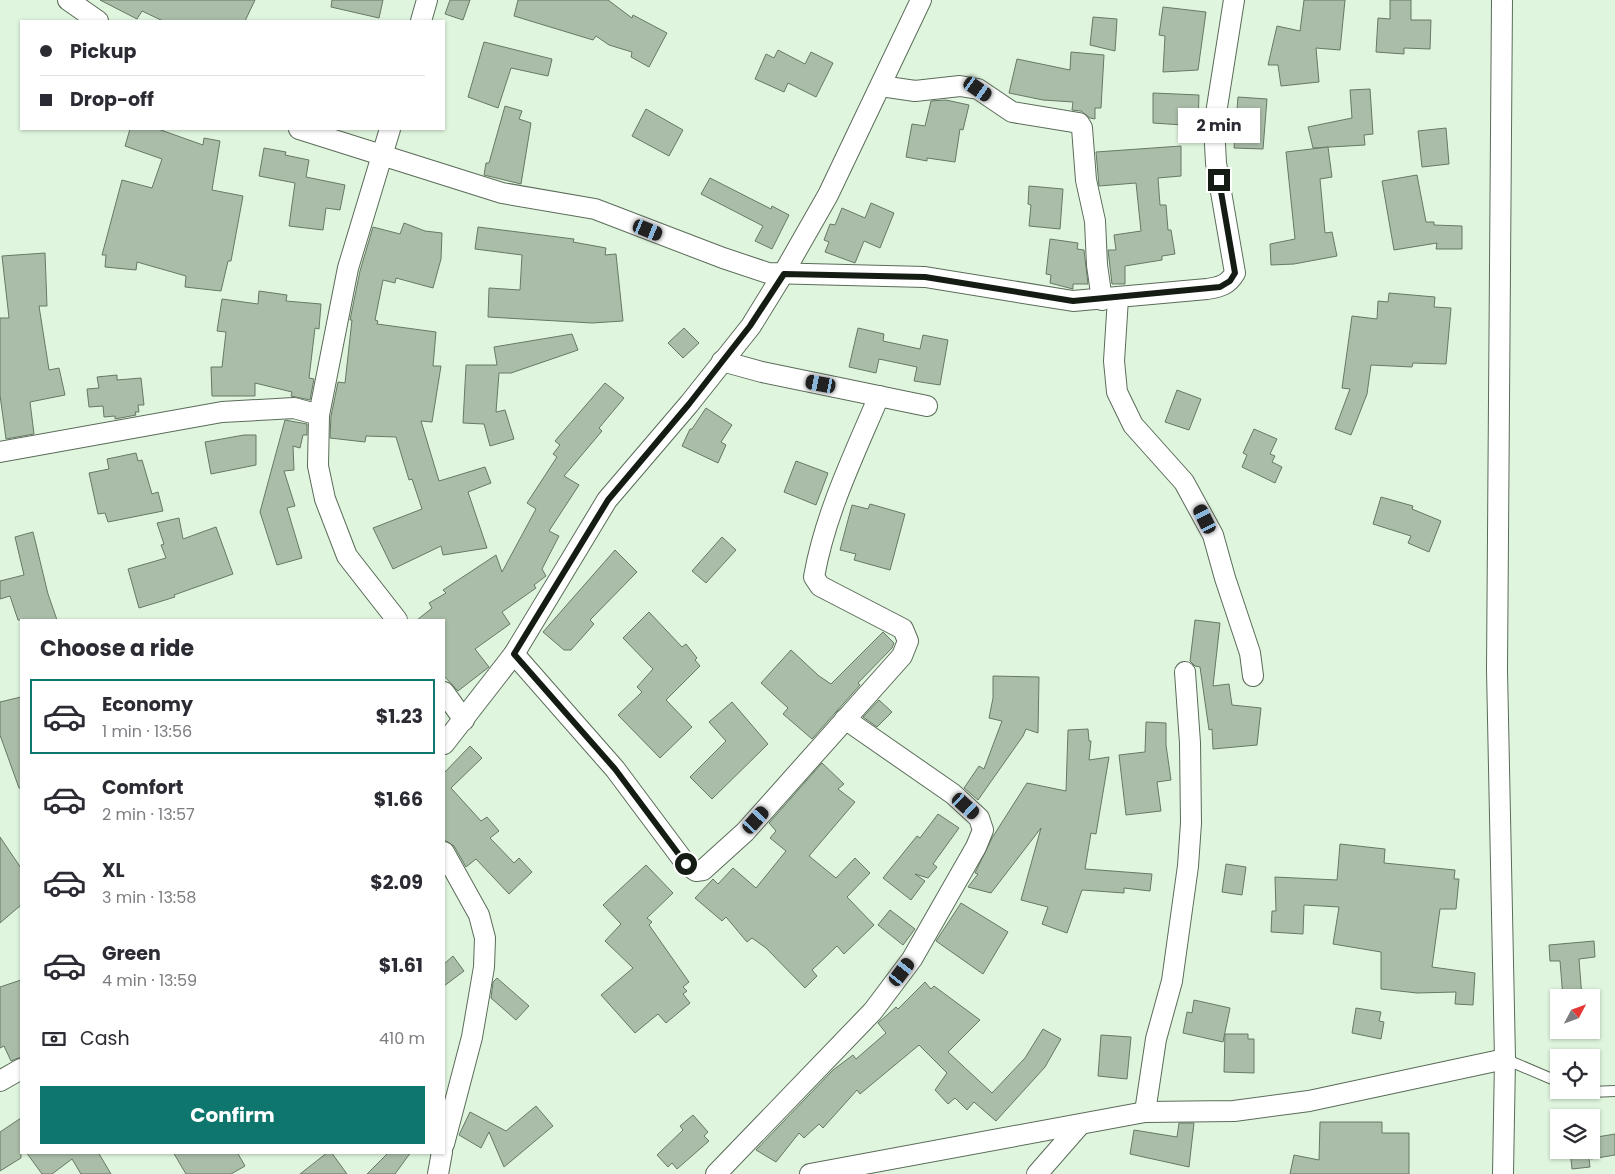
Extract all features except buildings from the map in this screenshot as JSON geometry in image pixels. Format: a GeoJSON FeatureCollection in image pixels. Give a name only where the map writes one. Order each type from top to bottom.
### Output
{"type":"FeatureCollection","features":[{"type":"Feature","properties":{"kind":"street"},"geometry":{"type":"LineString","coordinates":[[68,0],[97,20]]}},
{"type":"Feature","properties":{"kind":"street"},"geometry":{"type":"LineString","coordinates":[[421,20],[427,0]]}},
{"type":"Feature","properties":{"kind":"street"},"geometry":{"type":"LineString","coordinates":[[445,743],[514,654],[608,500],[750,326],[784,274],[828,195],[921,0]]}},
{"type":"Feature","properties":{"kind":"street"},"geometry":{"type":"LineString","coordinates":[[302,130],[502,193],[595,209],[723,258],[768,273],[925,277],[1073,301],[1110,299],[1220,287],[1230,281],[1235,273],[1216,163],[1214,126],[1234,0]]}},
{"type":"Feature","properties":{"kind":"street"},"geometry":{"type":"LineString","coordinates":[[1502,0],[1497,670],[1505,1059],[1503,1174]]}},
{"type":"Feature","properties":{"kind":"street"},"geometry":{"type":"LineString","coordinates":[[881,86],[915,91],[960,86],[978,89],[1012,112],[1079,123],[1082,128],[1086,180],[1094,221],[1097,265],[1110,299],[1117,392],[1133,425],[1184,482],[1213,535],[1225,578],[1250,652],[1253,676]]}},
{"type":"Feature","properties":{"kind":"street"},"geometry":{"type":"LineString","coordinates":[[390,130],[348,268],[319,415],[318,466],[325,499],[347,556],[395,619]]}},
{"type":"Feature","properties":{"kind":"street"},"geometry":{"type":"LineString","coordinates":[[722,361],[762,372],[927,406]]}},
{"type":"Feature","properties":{"kind":"street"},"geometry":{"type":"LineString","coordinates":[[514,654],[594,744],[686,864],[696,871],[703,870],[745,832],[902,656],[908,641],[903,630],[820,586],[814,577],[820,544],[837,495],[879,396]]}},
{"type":"Feature","properties":{"kind":"street"},"geometry":{"type":"LineString","coordinates":[[0,452],[222,412],[294,408],[319,415]]}},
{"type":"Feature","properties":{"kind":"street"},"geometry":{"type":"LineString","coordinates":[[1145,1112],[1156,1039],[1172,981],[1188,866],[1191,823],[1190,743],[1185,672]]}},
{"type":"Feature","properties":{"kind":"street"},"geometry":{"type":"LineString","coordinates":[[445,693],[464,720]]}},
{"type":"Feature","properties":{"kind":"street"},"geometry":{"type":"LineString","coordinates":[[716,1174],[873,1011],[912,959],[976,847],[983,830],[979,818],[953,794],[845,719]]}},
{"type":"Feature","properties":{"kind":"street"},"geometry":{"type":"LineString","coordinates":[[445,854],[479,915],[485,938],[484,967],[472,1037],[445,1140]]}},
{"type":"Feature","properties":{"kind":"street"},"geometry":{"type":"LineString","coordinates":[[810,1174],[1078,1126],[1145,1112],[1234,1111],[1309,1101],[1505,1059]]}},
{"type":"Feature","properties":{"kind":"street"},"geometry":{"type":"LineString","coordinates":[[0,1081],[20,1071]]}},
{"type":"Feature","properties":{"kind":"street"},"geometry":{"type":"LineString","coordinates":[[1037,1174],[1078,1126]]}},
{"type":"Feature","properties":{"kind":"street"},"geometry":{"type":"LineString","coordinates":[[438,1174],[442,1154]]}},
{"type":"Feature","properties":{"kind":"lane"},"geometry":{"type":"LineString","coordinates":[[1505,1059],[1550,1078]]}},
{"type":"Feature","properties":{"kind":"lane"},"geometry":{"type":"LineString","coordinates":[[1600,1092],[1615,1091]]}},
{"type":"Feature","properties":{"kind":"route"},"geometry":{"type":"LineString","coordinates":[[686,864],[615,769],[514,654],[528,628],[559,582],[608,500],[689,404],[750,326],[784,274],[925,277],[1032,296],[1073,301],[1102,300],[1220,287],[1230,281],[1235,273],[1219,180]]}}]}
